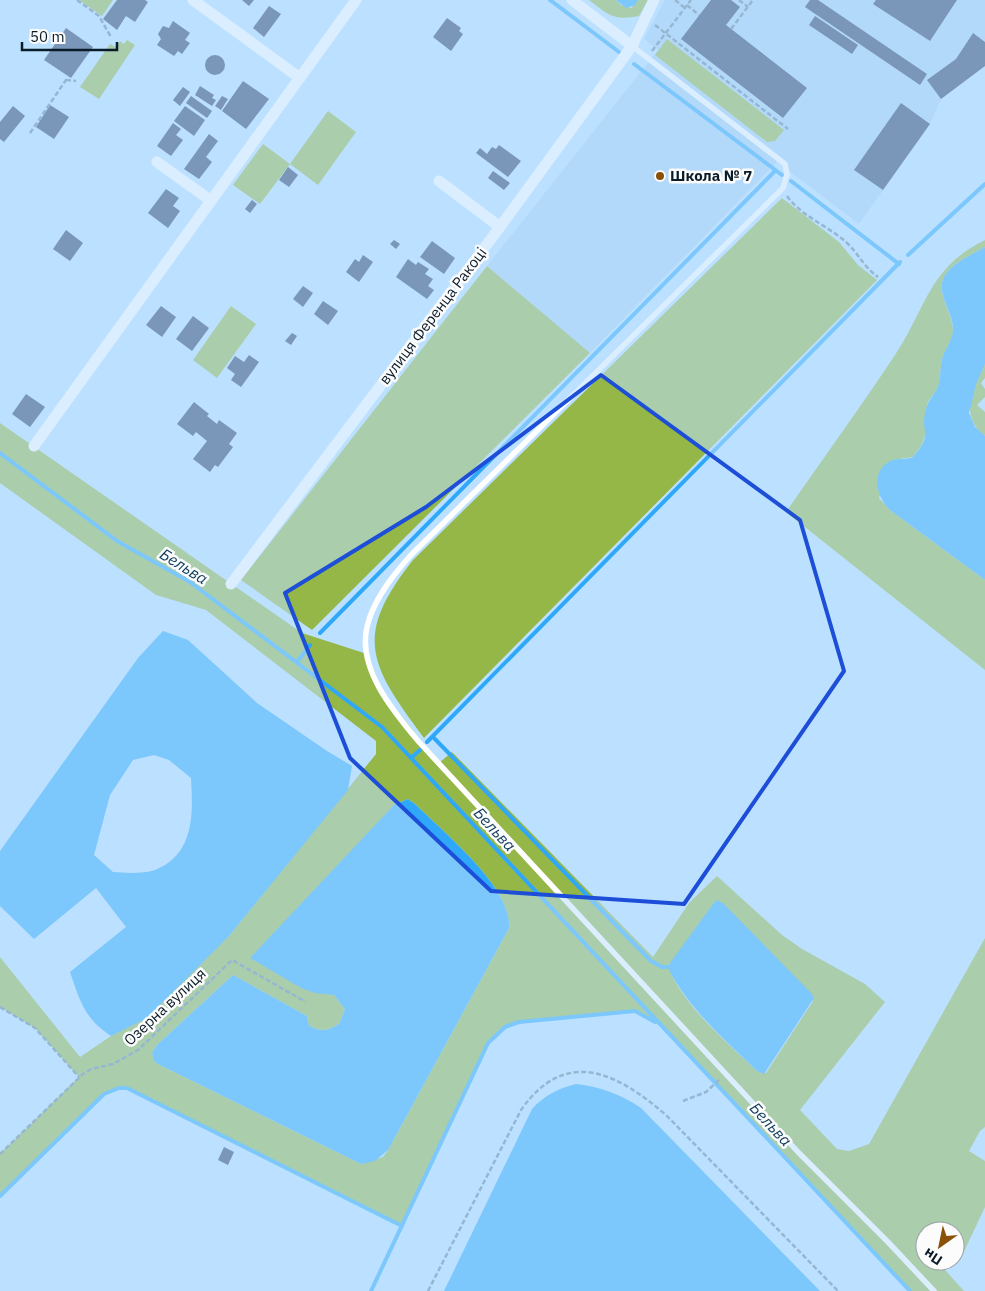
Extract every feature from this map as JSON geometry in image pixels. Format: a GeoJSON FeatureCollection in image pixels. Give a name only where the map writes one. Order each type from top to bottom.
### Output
{"type":"FeatureCollection","features":[{"type":"Feature","properties":{"kind":"street"},"geometry":{"type":"LineString","coordinates":[[193,0],[300,78]]}},
{"type":"Feature","properties":{"kind":"street"},"geometry":{"type":"LineString","coordinates":[[34,446],[356,0]]}},
{"type":"Feature","properties":{"kind":"street"},"geometry":{"type":"LineString","coordinates":[[572,0],[632,46]]}},
{"type":"Feature","properties":{"kind":"street","name":"вулиця Ференца Ракоці"},"geometry":{"type":"LineString","coordinates":[[231,584],[500,226],[632,46],[654,0]]}},
{"type":"Feature","properties":{"kind":"street"},"geometry":{"type":"LineString","coordinates":[[157,162],[210,200]]}},
{"type":"Feature","properties":{"kind":"street"},"geometry":{"type":"LineString","coordinates":[[439,181],[500,226]]}},
{"type":"Feature","properties":{"kind":"lane"},"geometry":{"type":"LineString","coordinates":[[632,46],[785,164],[788,174],[783,188],[411,555],[387,585],[371,615],[367,627],[367,654],[384,694],[419,742],[784,1138],[934,1291]]}},
{"type":"Feature","properties":{"kind":"path"},"geometry":{"type":"LineString","coordinates":[[77,0],[99,16],[111,37]]}},
{"type":"Feature","properties":{"kind":"path"},"geometry":{"type":"LineString","coordinates":[[675,0],[687,4]]}},
{"type":"Feature","properties":{"kind":"path"},"geometry":{"type":"LineString","coordinates":[[684,0],[699,15]]}},
{"type":"Feature","properties":{"kind":"path"},"geometry":{"type":"LineString","coordinates":[[739,0],[748,7]]}},
{"type":"Feature","properties":{"kind":"path"},"geometry":{"type":"LineString","coordinates":[[731,29],[753,0]]}},
{"type":"Feature","properties":{"kind":"path"},"geometry":{"type":"LineString","coordinates":[[648,57],[687,4]]}},
{"type":"Feature","properties":{"kind":"path"},"geometry":{"type":"LineString","coordinates":[[646,18],[788,129]]}},
{"type":"Feature","properties":{"kind":"path"},"geometry":{"type":"LineString","coordinates":[[30,133],[67,78],[76,80]]}},
{"type":"Feature","properties":{"kind":"path"},"geometry":{"type":"LineString","coordinates":[[783,188],[791,202],[844,240],[863,265],[878,277]]}},
{"type":"Feature","properties":{"kind":"path","name":"Озерна вулиця"},"geometry":{"type":"LineString","coordinates":[[0,1154],[79,1077],[91,1069],[113,1064],[138,1050],[232,960],[306,1002]]}},
{"type":"Feature","properties":{"kind":"path"},"geometry":{"type":"LineString","coordinates":[[0,1007],[35,1028],[79,1077]]}},
{"type":"Feature","properties":{"kind":"path"},"geometry":{"type":"LineString","coordinates":[[428,1291],[521,1110],[532,1095],[555,1077],[571,1072],[588,1072],[627,1086],[667,1116],[838,1291]]}},
{"type":"Feature","properties":{"kind":"path"},"geometry":{"type":"LineString","coordinates":[[683,1100],[710,1089],[719,1080]]}},
{"type":"Feature","properties":{"kind":"highlighted area"},"geometry":{"type":"Polygon","coordinates":[[[601,375],[800,520],[844,671],[684,904],[491,891],[350,758],[285,593],[426,507],[601,375]]]}},
{"type":"Feature","properties":{"kind":"shaded area","name":"Школа № 7"},"geometry":{"type":"Polygon","coordinates":[[[665,0],[985,0],[985,66],[941,99],[930,124],[859,224],[777,162],[590,353],[487,266],[658,50],[644,39],[665,0]]]}},
{"type":"Feature","properties":{"kind":"green space"},"geometry":{"type":"Polygon","coordinates":[[[79,0],[113,0],[102,16],[79,0]]]}},
{"type":"Feature","properties":{"kind":"green space"},"geometry":{"type":"Polygon","coordinates":[[[589,0],[616,0],[621,5],[631,8],[638,0],[648,0],[639,16],[623,18],[612,16],[589,0]]]}},
{"type":"Feature","properties":{"kind":"green space"},"geometry":{"type":"Polygon","coordinates":[[[667,39],[784,130],[775,141],[767,142],[655,55],[667,39]]]}},
{"type":"Feature","properties":{"kind":"green space"},"geometry":{"type":"Polygon","coordinates":[[[127,40],[135,45],[99,99],[80,87],[110,44],[116,47],[120,41],[124,44],[127,40]]]}},
{"type":"Feature","properties":{"kind":"green space"},"geometry":{"type":"Polygon","coordinates":[[[328,111],[356,132],[318,185],[290,164],[328,111]]]}},
{"type":"Feature","properties":{"kind":"green space"},"geometry":{"type":"Polygon","coordinates":[[[263,144],[290,164],[260,204],[233,185],[263,144]]]}},
{"type":"Feature","properties":{"kind":"green space"},"geometry":{"type":"Polygon","coordinates":[[[782,198],[839,242],[858,265],[877,280],[424,738],[391,690],[381,670],[375,651],[375,631],[381,610],[394,587],[413,560],[782,198]]]}},
{"type":"Feature","properties":{"kind":"green space"},"geometry":{"type":"Polygon","coordinates":[[[985,240],[985,247],[955,264],[943,279],[942,292],[951,318],[953,335],[942,359],[940,378],[936,391],[927,405],[924,438],[913,457],[893,460],[879,498],[890,510],[985,580],[985,670],[786,512],[895,355],[940,276],[951,263],[966,251],[985,240]]]}},
{"type":"Feature","properties":{"kind":"green space"},"geometry":{"type":"Polygon","coordinates":[[[487,266],[590,353],[312,630],[241,580],[487,266]]]}},
{"type":"Feature","properties":{"kind":"green space"},"geometry":{"type":"Polygon","coordinates":[[[231,306],[256,324],[217,378],[193,360],[231,306]]]}},
{"type":"Feature","properties":{"kind":"green space"},"geometry":{"type":"Polygon","coordinates":[[[985,364],[985,378],[981,383],[985,389],[985,397],[977,405],[985,412],[985,436],[972,420],[970,402],[972,392],[985,364]]]}},
{"type":"Feature","properties":{"kind":"green space"},"geometry":{"type":"Polygon","coordinates":[[[0,423],[302,633],[367,654],[384,694],[439,763],[452,752],[653,957],[689,903],[717,876],[782,935],[802,949],[865,984],[885,1002],[800,1110],[837,1149],[849,1151],[869,1144],[985,938],[985,1127],[980,1131],[969,1151],[985,1161],[985,1207],[965,1249],[965,1221],[915,1221],[915,1271],[946,1271],[964,1291],[910,1291],[662,1028],[646,1015],[635,1011],[519,1022],[505,1027],[488,1043],[402,1226],[127,1088],[111,1090],[104,1094],[0,1196],[0,1154],[79,1077],[35,1028],[0,1007],[0,957],[80,1057],[111,1036],[229,936],[376,754],[376,741],[206,610],[156,595],[0,483],[0,423]],[[408,799],[394,805],[376,825],[325,993],[334,995],[345,1009],[339,1024],[324,1030],[309,1026],[307,1016],[233,975],[157,1045],[152,1053],[154,1061],[361,1164],[383,1157],[509,928],[507,912],[500,896],[488,878],[474,861],[408,799]],[[716,900],[669,967],[675,981],[695,1009],[757,1071],[766,1073],[813,1001],[716,900]]]}},
{"type":"Feature","properties":{"kind":"water"},"geometry":{"type":"Polygon","coordinates":[[[616,0],[638,0],[635,5],[626,8],[616,0]]]}},
{"type":"Feature","properties":{"kind":"water"},"geometry":{"type":"Polygon","coordinates":[[[985,247],[985,364],[976,384],[969,413],[975,427],[985,436],[985,580],[890,510],[881,498],[877,483],[878,476],[886,464],[893,460],[913,457],[920,449],[925,437],[924,417],[926,409],[937,389],[942,359],[953,331],[953,324],[942,292],[943,279],[955,264],[985,247]]]}},
{"type":"Feature","properties":{"kind":"water"},"geometry":{"type":"Polygon","coordinates":[[[163,631],[188,640],[257,703],[352,766],[348,790],[229,936],[147,1018],[111,1036],[95,1022],[84,1008],[70,972],[126,927],[96,888],[34,939],[0,906],[0,851],[138,658],[163,631]],[[154,755],[133,760],[110,795],[94,855],[113,872],[140,873],[155,870],[168,863],[178,854],[184,843],[189,831],[191,818],[191,778],[169,760],[154,755]]]}},
{"type":"Feature","properties":{"kind":"water"},"geometry":{"type":"Polygon","coordinates":[[[408,799],[458,845],[488,878],[500,896],[507,912],[509,928],[388,1150],[375,1161],[361,1164],[158,1064],[154,1061],[152,1053],[157,1045],[233,975],[307,1016],[309,1026],[324,1030],[339,1024],[345,1009],[334,995],[315,993],[301,988],[250,958],[394,805],[408,799]]]}},
{"type":"Feature","properties":{"kind":"water"},"geometry":{"type":"Polygon","coordinates":[[[716,900],[723,903],[814,998],[764,1074],[757,1071],[709,1024],[677,985],[669,970],[670,963],[716,900]]]}},
{"type":"Feature","properties":{"kind":"water"},"geometry":{"type":"Polygon","coordinates":[[[576,1084],[610,1092],[641,1108],[820,1291],[444,1291],[532,1109],[552,1093],[576,1084]]]}},
{"type":"Feature","properties":{"kind":"building"},"geometry":{"type":"Polygon","coordinates":[[[117,0],[145,0],[148,2],[135,22],[126,16],[117,30],[103,19],[117,0]]]}},
{"type":"Feature","properties":{"kind":"building"},"geometry":{"type":"Polygon","coordinates":[[[242,0],[254,0],[249,6],[242,0]]]}},
{"type":"Feature","properties":{"kind":"building"},"geometry":{"type":"Polygon","coordinates":[[[711,0],[731,0],[740,7],[726,25],[807,88],[783,118],[681,39],[711,0]]]}},
{"type":"Feature","properties":{"kind":"building"},"geometry":{"type":"Polygon","coordinates":[[[810,0],[818,0],[927,74],[920,85],[805,7],[810,0]]]}},
{"type":"Feature","properties":{"kind":"building"},"geometry":{"type":"Polygon","coordinates":[[[876,0],[957,0],[930,41],[873,4],[876,0]]]}},
{"type":"Feature","properties":{"kind":"building"},"geometry":{"type":"Polygon","coordinates":[[[269,6],[281,14],[264,37],[253,28],[269,6]]]}},
{"type":"Feature","properties":{"kind":"building"},"geometry":{"type":"Polygon","coordinates":[[[815,16],[858,45],[852,54],[809,25],[815,16]]]}},
{"type":"Feature","properties":{"kind":"building"},"geometry":{"type":"Polygon","coordinates":[[[447,18],[461,28],[459,31],[463,34],[451,51],[433,37],[447,18]]]}},
{"type":"Feature","properties":{"kind":"building"},"geometry":{"type":"Polygon","coordinates":[[[173,21],[190,33],[185,40],[190,43],[182,54],[178,51],[174,56],[157,45],[161,39],[158,34],[163,26],[169,28],[173,21]]]}},
{"type":"Feature","properties":{"kind":"building"},"geometry":{"type":"Polygon","coordinates":[[[66,28],[93,47],[71,78],[44,60],[66,28]]]}},
{"type":"Feature","properties":{"kind":"building"},"geometry":{"type":"Polygon","coordinates":[[[973,33],[985,42],[985,66],[941,99],[927,80],[956,59],[973,33]]]}},
{"type":"Feature","properties":{"kind":"building"},"geometry":{"type":"Polygon","coordinates":[[[211,55],[219,55],[225,61],[225,69],[219,75],[211,75],[205,69],[205,61],[211,55]]]}},
{"type":"Feature","properties":{"kind":"building"},"geometry":{"type":"Polygon","coordinates":[[[243,81],[269,99],[246,129],[222,111],[243,81]]]}},
{"type":"Feature","properties":{"kind":"building"},"geometry":{"type":"Polygon","coordinates":[[[200,86],[214,95],[212,98],[216,100],[212,106],[195,95],[200,86]]]}},
{"type":"Feature","properties":{"kind":"building"},"geometry":{"type":"Polygon","coordinates":[[[183,87],[190,92],[180,106],[173,100],[183,87]]]}},
{"type":"Feature","properties":{"kind":"building"},"geometry":{"type":"Polygon","coordinates":[[[191,96],[212,111],[207,118],[186,103],[191,96]]]}},
{"type":"Feature","properties":{"kind":"building"},"geometry":{"type":"Polygon","coordinates":[[[222,96],[228,99],[221,110],[215,106],[222,96]]]}},
{"type":"Feature","properties":{"kind":"building"},"geometry":{"type":"Polygon","coordinates":[[[901,103],[930,124],[883,190],[854,170],[901,103]]]}},
{"type":"Feature","properties":{"kind":"building"},"geometry":{"type":"Polygon","coordinates":[[[50,105],[69,117],[54,139],[36,127],[50,105]]]}},
{"type":"Feature","properties":{"kind":"building"},"geometry":{"type":"Polygon","coordinates":[[[13,106],[25,116],[4,142],[0,139],[0,122],[13,106]]]}},
{"type":"Feature","properties":{"kind":"building"},"geometry":{"type":"Polygon","coordinates":[[[185,106],[205,120],[194,136],[174,121],[185,106]]]}},
{"type":"Feature","properties":{"kind":"building"},"geometry":{"type":"Polygon","coordinates":[[[173,123],[181,129],[176,135],[183,140],[171,156],[157,146],[173,123]]]}},
{"type":"Feature","properties":{"kind":"building"},"geometry":{"type":"Polygon","coordinates":[[[209,134],[218,141],[206,157],[212,162],[199,179],[184,169],[209,134]]]}},
{"type":"Feature","properties":{"kind":"building"},"geometry":{"type":"Polygon","coordinates":[[[499,145],[521,161],[508,177],[476,153],[480,148],[487,154],[492,147],[496,149],[499,145]]]}},
{"type":"Feature","properties":{"kind":"building"},"geometry":{"type":"Polygon","coordinates":[[[288,167],[298,175],[289,187],[279,180],[288,167]]]}},
{"type":"Feature","properties":{"kind":"building"},"geometry":{"type":"Polygon","coordinates":[[[493,171],[510,183],[504,190],[488,178],[493,171]]]}},
{"type":"Feature","properties":{"kind":"building"},"geometry":{"type":"Polygon","coordinates":[[[166,189],[179,198],[173,206],[180,211],[168,228],[148,213],[166,189]]]}},
{"type":"Feature","properties":{"kind":"building"},"geometry":{"type":"Polygon","coordinates":[[[252,200],[257,204],[250,213],[245,209],[252,200]]]}},
{"type":"Feature","properties":{"kind":"building"},"geometry":{"type":"Polygon","coordinates":[[[66,230],[83,243],[70,261],[53,249],[66,230]]]}},
{"type":"Feature","properties":{"kind":"building"},"geometry":{"type":"Polygon","coordinates":[[[394,240],[400,244],[396,249],[390,244],[394,240]]]}},
{"type":"Feature","properties":{"kind":"building"},"geometry":{"type":"Polygon","coordinates":[[[432,241],[455,258],[444,274],[420,257],[432,241]]]}},
{"type":"Feature","properties":{"kind":"building"},"geometry":{"type":"Polygon","coordinates":[[[363,255],[373,262],[359,282],[346,272],[355,259],[359,262],[363,255]]]}},
{"type":"Feature","properties":{"kind":"building"},"geometry":{"type":"Polygon","coordinates":[[[408,259],[416,265],[418,262],[429,269],[425,274],[433,279],[428,286],[434,290],[427,299],[396,277],[408,259]]]}},
{"type":"Feature","properties":{"kind":"building"},"geometry":{"type":"Polygon","coordinates":[[[303,286],[313,293],[303,307],[293,299],[303,286]]]}},
{"type":"Feature","properties":{"kind":"building"},"geometry":{"type":"Polygon","coordinates":[[[323,301],[338,311],[328,325],[314,314],[323,301]]]}},
{"type":"Feature","properties":{"kind":"building"},"geometry":{"type":"Polygon","coordinates":[[[161,306],[176,317],[162,337],[146,325],[161,306]]]}},
{"type":"Feature","properties":{"kind":"building"},"geometry":{"type":"Polygon","coordinates":[[[193,316],[209,328],[192,351],[176,339],[193,316]]]}},
{"type":"Feature","properties":{"kind":"building"},"geometry":{"type":"Polygon","coordinates":[[[292,333],[297,336],[291,345],[285,341],[292,333]]]}},
{"type":"Feature","properties":{"kind":"building"},"geometry":{"type":"Polygon","coordinates":[[[249,355],[259,362],[241,387],[231,380],[235,374],[227,368],[235,356],[244,362],[249,355]]]}},
{"type":"Feature","properties":{"kind":"building"},"geometry":{"type":"Polygon","coordinates":[[[26,394],[45,407],[30,427],[12,414],[26,394]]]}},
{"type":"Feature","properties":{"kind":"building"},"geometry":{"type":"Polygon","coordinates":[[[194,402],[209,414],[207,416],[217,424],[219,420],[237,433],[229,444],[233,447],[218,467],[215,465],[210,472],[193,459],[207,441],[196,432],[193,436],[177,424],[194,402]]]}},
{"type":"Feature","properties":{"kind":"building"},"geometry":{"type":"Polygon","coordinates":[[[224,1147],[234,1152],[228,1165],[218,1160],[224,1147]]]}},
{"type":"Feature","properties":{"kind":"waterway"},"geometry":{"type":"LineString","coordinates":[[550,0],[619,52]]}},
{"type":"Feature","properties":{"kind":"waterway"},"geometry":{"type":"LineString","coordinates":[[634,64],[782,175]]}},
{"type":"Feature","properties":{"kind":"waterway"},"geometry":{"type":"LineString","coordinates":[[320,633],[775,171]]}},
{"type":"Feature","properties":{"kind":"waterway"},"geometry":{"type":"LineString","coordinates":[[791,181],[899,264]]}},
{"type":"Feature","properties":{"kind":"waterway"},"geometry":{"type":"LineString","coordinates":[[908,255],[985,184]]}},
{"type":"Feature","properties":{"kind":"waterway"},"geometry":{"type":"LineString","coordinates":[[427,742],[900,262]]}},
{"type":"Feature","properties":{"kind":"waterway","name":"Бельва"},"geometry":{"type":"LineString","coordinates":[[0,453],[117,541],[190,582],[382,727],[910,1291]]}},
{"type":"Feature","properties":{"kind":"waterway"},"geometry":{"type":"LineString","coordinates":[[297,662],[310,645]]}},
{"type":"Feature","properties":{"kind":"waterway"},"geometry":{"type":"LineString","coordinates":[[433,737],[651,961],[662,967],[669,967]]}},
{"type":"Feature","properties":{"kind":"waterway"},"geometry":{"type":"LineString","coordinates":[[412,757],[420,750]]}},
{"type":"Feature","properties":{"kind":"waterway"},"geometry":{"type":"LineString","coordinates":[[371,1291],[488,1043],[505,1027],[519,1022],[635,1011],[655,1022]]}},
{"type":"Feature","properties":{"kind":"waterway"},"geometry":{"type":"LineString","coordinates":[[0,1196],[104,1094],[119,1088],[127,1088],[402,1226]]}},
{"type":"Feature","properties":{"kind":"place","name":"Школа № 7"},"geometry":{"type":"Point","coordinates":[660,176]}}]}
